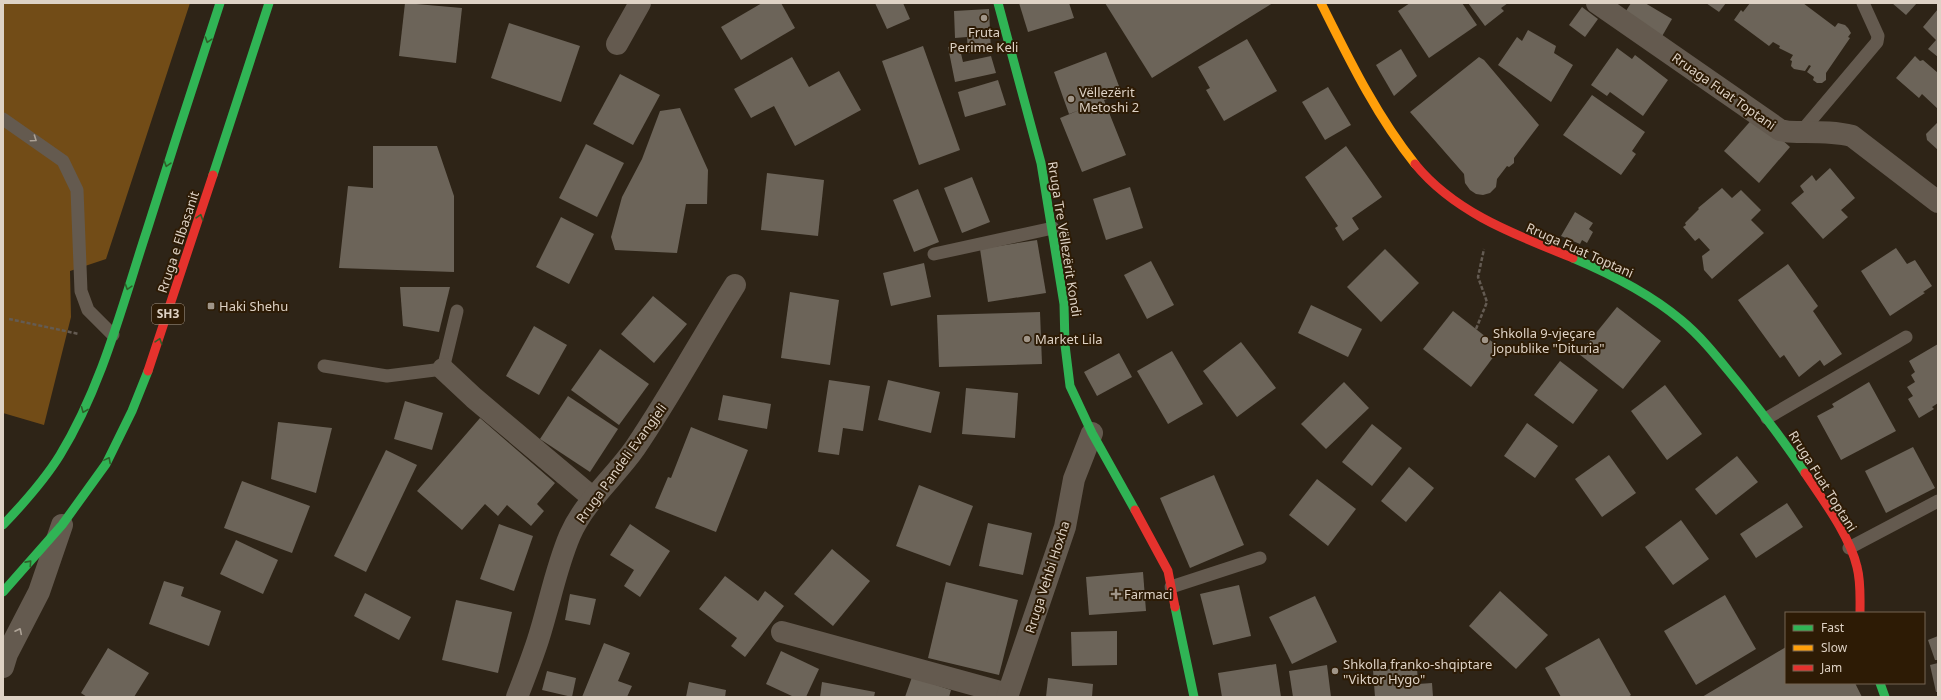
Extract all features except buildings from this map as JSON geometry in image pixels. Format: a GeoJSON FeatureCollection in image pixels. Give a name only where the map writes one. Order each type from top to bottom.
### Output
{"type":"FeatureCollection","features":[{"type":"Feature","properties":{"kind":"street"},"geometry":{"type":"LineString","coordinates":[[3,525],[24,503],[66,446],[83,414],[113,335],[220,3]]}},
{"type":"Feature","properties":{"kind":"street","name":"Rruga e Elbasanit"},"geometry":{"type":"LineString","coordinates":[[3,592],[62,525],[106,464],[132,411],[174,296],[269,3]]}},
{"type":"Feature","properties":{"kind":"street"},"geometry":{"type":"LineString","coordinates":[[617,44],[640,3]]}},
{"type":"Feature","properties":{"kind":"street","name":"Rruga Tre Vëllezërit Kondi"},"geometry":{"type":"LineString","coordinates":[[998,3],[1041,163],[1053,228],[1064,304],[1070,386],[1092,433],[1168,571],[1194,697]]}},
{"type":"Feature","properties":{"kind":"street","name":"Rruga Fuat Toptani"},"geometry":{"type":"LineString","coordinates":[[1321,3],[1367,91],[1404,153],[1435,186],[1468,212],[1496,227],[1590,266],[1627,284],[1661,304],[1694,332],[1716,355],[1803,468],[1849,548],[1858,570],[1860,612]]}},
{"type":"Feature","properties":{"kind":"street","name":"Rruaga Fuat Toptani"},"geometry":{"type":"LineString","coordinates":[[1597,3],[1780,130],[1790,133],[1839,132],[1852,136],[1938,202]]}},
{"type":"Feature","properties":{"kind":"street","name":"Rruga Pandeli Evangjeli"},"geometry":{"type":"LineString","coordinates":[[518,697],[537,642],[555,577],[570,534],[593,498],[631,454],[652,423],[735,285]]}},
{"type":"Feature","properties":{"kind":"street"},"geometry":{"type":"LineString","coordinates":[[443,369],[474,398],[593,498]]}},
{"type":"Feature","properties":{"kind":"street","name":"Rruga Vehbi Hoxha"},"geometry":{"type":"LineString","coordinates":[[1007,695],[1065,527],[1074,479],[1092,433]]}},
{"type":"Feature","properties":{"kind":"street"},"geometry":{"type":"LineString","coordinates":[[3,667],[10,648],[39,592],[62,525]]}},
{"type":"Feature","properties":{"kind":"street"},"geometry":{"type":"LineString","coordinates":[[782,632],[1007,695]]}},
{"type":"Feature","properties":{"kind":"street"},"geometry":{"type":"LineString","coordinates":[[1880,684],[1885,697]]}},
{"type":"Feature","properties":{"kind":"lane"},"geometry":{"type":"LineString","coordinates":[[1801,132],[1878,42],[1878,36],[1863,3]]}},
{"type":"Feature","properties":{"kind":"lane"},"geometry":{"type":"LineString","coordinates":[[3,119],[63,161],[77,190],[81,291],[88,310],[113,335]]}},
{"type":"Feature","properties":{"kind":"lane"},"geometry":{"type":"LineString","coordinates":[[934,254],[1053,228]]}},
{"type":"Feature","properties":{"kind":"lane"},"geometry":{"type":"LineString","coordinates":[[324,366],[387,376],[443,369],[457,311]]}},
{"type":"Feature","properties":{"kind":"lane"},"geometry":{"type":"LineString","coordinates":[[1766,418],[1906,337]]}},
{"type":"Feature","properties":{"kind":"lane"},"geometry":{"type":"LineString","coordinates":[[1849,548],[1938,501]]}},
{"type":"Feature","properties":{"kind":"lane"},"geometry":{"type":"LineString","coordinates":[[1171,587],[1260,558]]}},
{"type":"Feature","properties":{"kind":"path"},"geometry":{"type":"LineString","coordinates":[[1476,329],[1487,302],[1478,277],[1485,243]]}},
{"type":"Feature","properties":{"kind":"path"},"geometry":{"type":"LineString","coordinates":[[9,319],[68,332]]}},
{"type":"Feature","properties":{"kind":"shaded area"},"geometry":{"type":"Polygon","coordinates":[[[3,3],[190,3],[106,259],[70,271],[71,317],[44,425],[3,413],[3,3]]]}},
{"type":"Feature","properties":{"kind":"traffic: fast"},"geometry":{"type":"LineString","coordinates":[[3,525],[33,492],[54,465],[75,429],[88,401],[120,316],[220,3]]}},
{"type":"Feature","properties":{"kind":"traffic: fast"},"geometry":{"type":"LineString","coordinates":[[213,175],[269,3]]}},
{"type":"Feature","properties":{"kind":"traffic: fast"},"geometry":{"type":"LineString","coordinates":[[998,3],[1041,163],[1064,304],[1065,345],[1070,386],[1092,433],[1135,510]]}},
{"type":"Feature","properties":{"kind":"traffic: fast"},"geometry":{"type":"LineString","coordinates":[[1573,258],[1643,293],[1669,310],[1689,327],[1712,351],[1740,385],[1782,439],[1805,473]]}},
{"type":"Feature","properties":{"kind":"traffic: fast"},"geometry":{"type":"LineString","coordinates":[[3,592],[62,525],[106,464],[132,411],[148,371]]}},
{"type":"Feature","properties":{"kind":"traffic: fast"},"geometry":{"type":"LineString","coordinates":[[1175,607],[1194,697]]}},
{"type":"Feature","properties":{"kind":"traffic: fast"},"geometry":{"type":"LineString","coordinates":[[1880,684],[1885,697]]}},
{"type":"Feature","properties":{"kind":"traffic: slow"},"geometry":{"type":"LineString","coordinates":[[1321,3],[1364,86],[1388,126],[1415,164]]}},
{"type":"Feature","properties":{"kind":"traffic: jam"},"geometry":{"type":"LineString","coordinates":[[1415,164],[1431,181],[1449,196],[1488,221],[1573,258]]}},
{"type":"Feature","properties":{"kind":"traffic: jam"},"geometry":{"type":"LineString","coordinates":[[148,371],[213,175]]}},
{"type":"Feature","properties":{"kind":"traffic: jam"},"geometry":{"type":"LineString","coordinates":[[1805,473],[1828,506],[1853,555],[1859,578],[1860,612]]}},
{"type":"Feature","properties":{"kind":"traffic: jam"},"geometry":{"type":"LineString","coordinates":[[1135,510],[1168,571],[1175,607]]}},
{"type":"Feature","properties":{"kind":"place","name":"Fruta Perime Keli"},"geometry":{"type":"Point","coordinates":[984,18]}},
{"type":"Feature","properties":{"kind":"place","name":"Vëllezërit Metoshi 2"},"geometry":{"type":"Point","coordinates":[1071,99]}},
{"type":"Feature","properties":{"kind":"place","name":"Haki Shehu"},"geometry":{"type":"Point","coordinates":[211,306]}},
{"type":"Feature","properties":{"kind":"place","name":"Market Lila"},"geometry":{"type":"Point","coordinates":[1027,339]}},
{"type":"Feature","properties":{"kind":"place","name":"Shkolla 9-vjeçare jopublike \"Dituria\""},"geometry":{"type":"Point","coordinates":[1485,340]}},
{"type":"Feature","properties":{"kind":"place","name":"Farmaci"},"geometry":{"type":"Point","coordinates":[1116,594]}},
{"type":"Feature","properties":{"kind":"place","name":"Shkolla franko-shqiptare \"Viktor Hygo\""},"geometry":{"type":"Point","coordinates":[1335,671]}}]}
